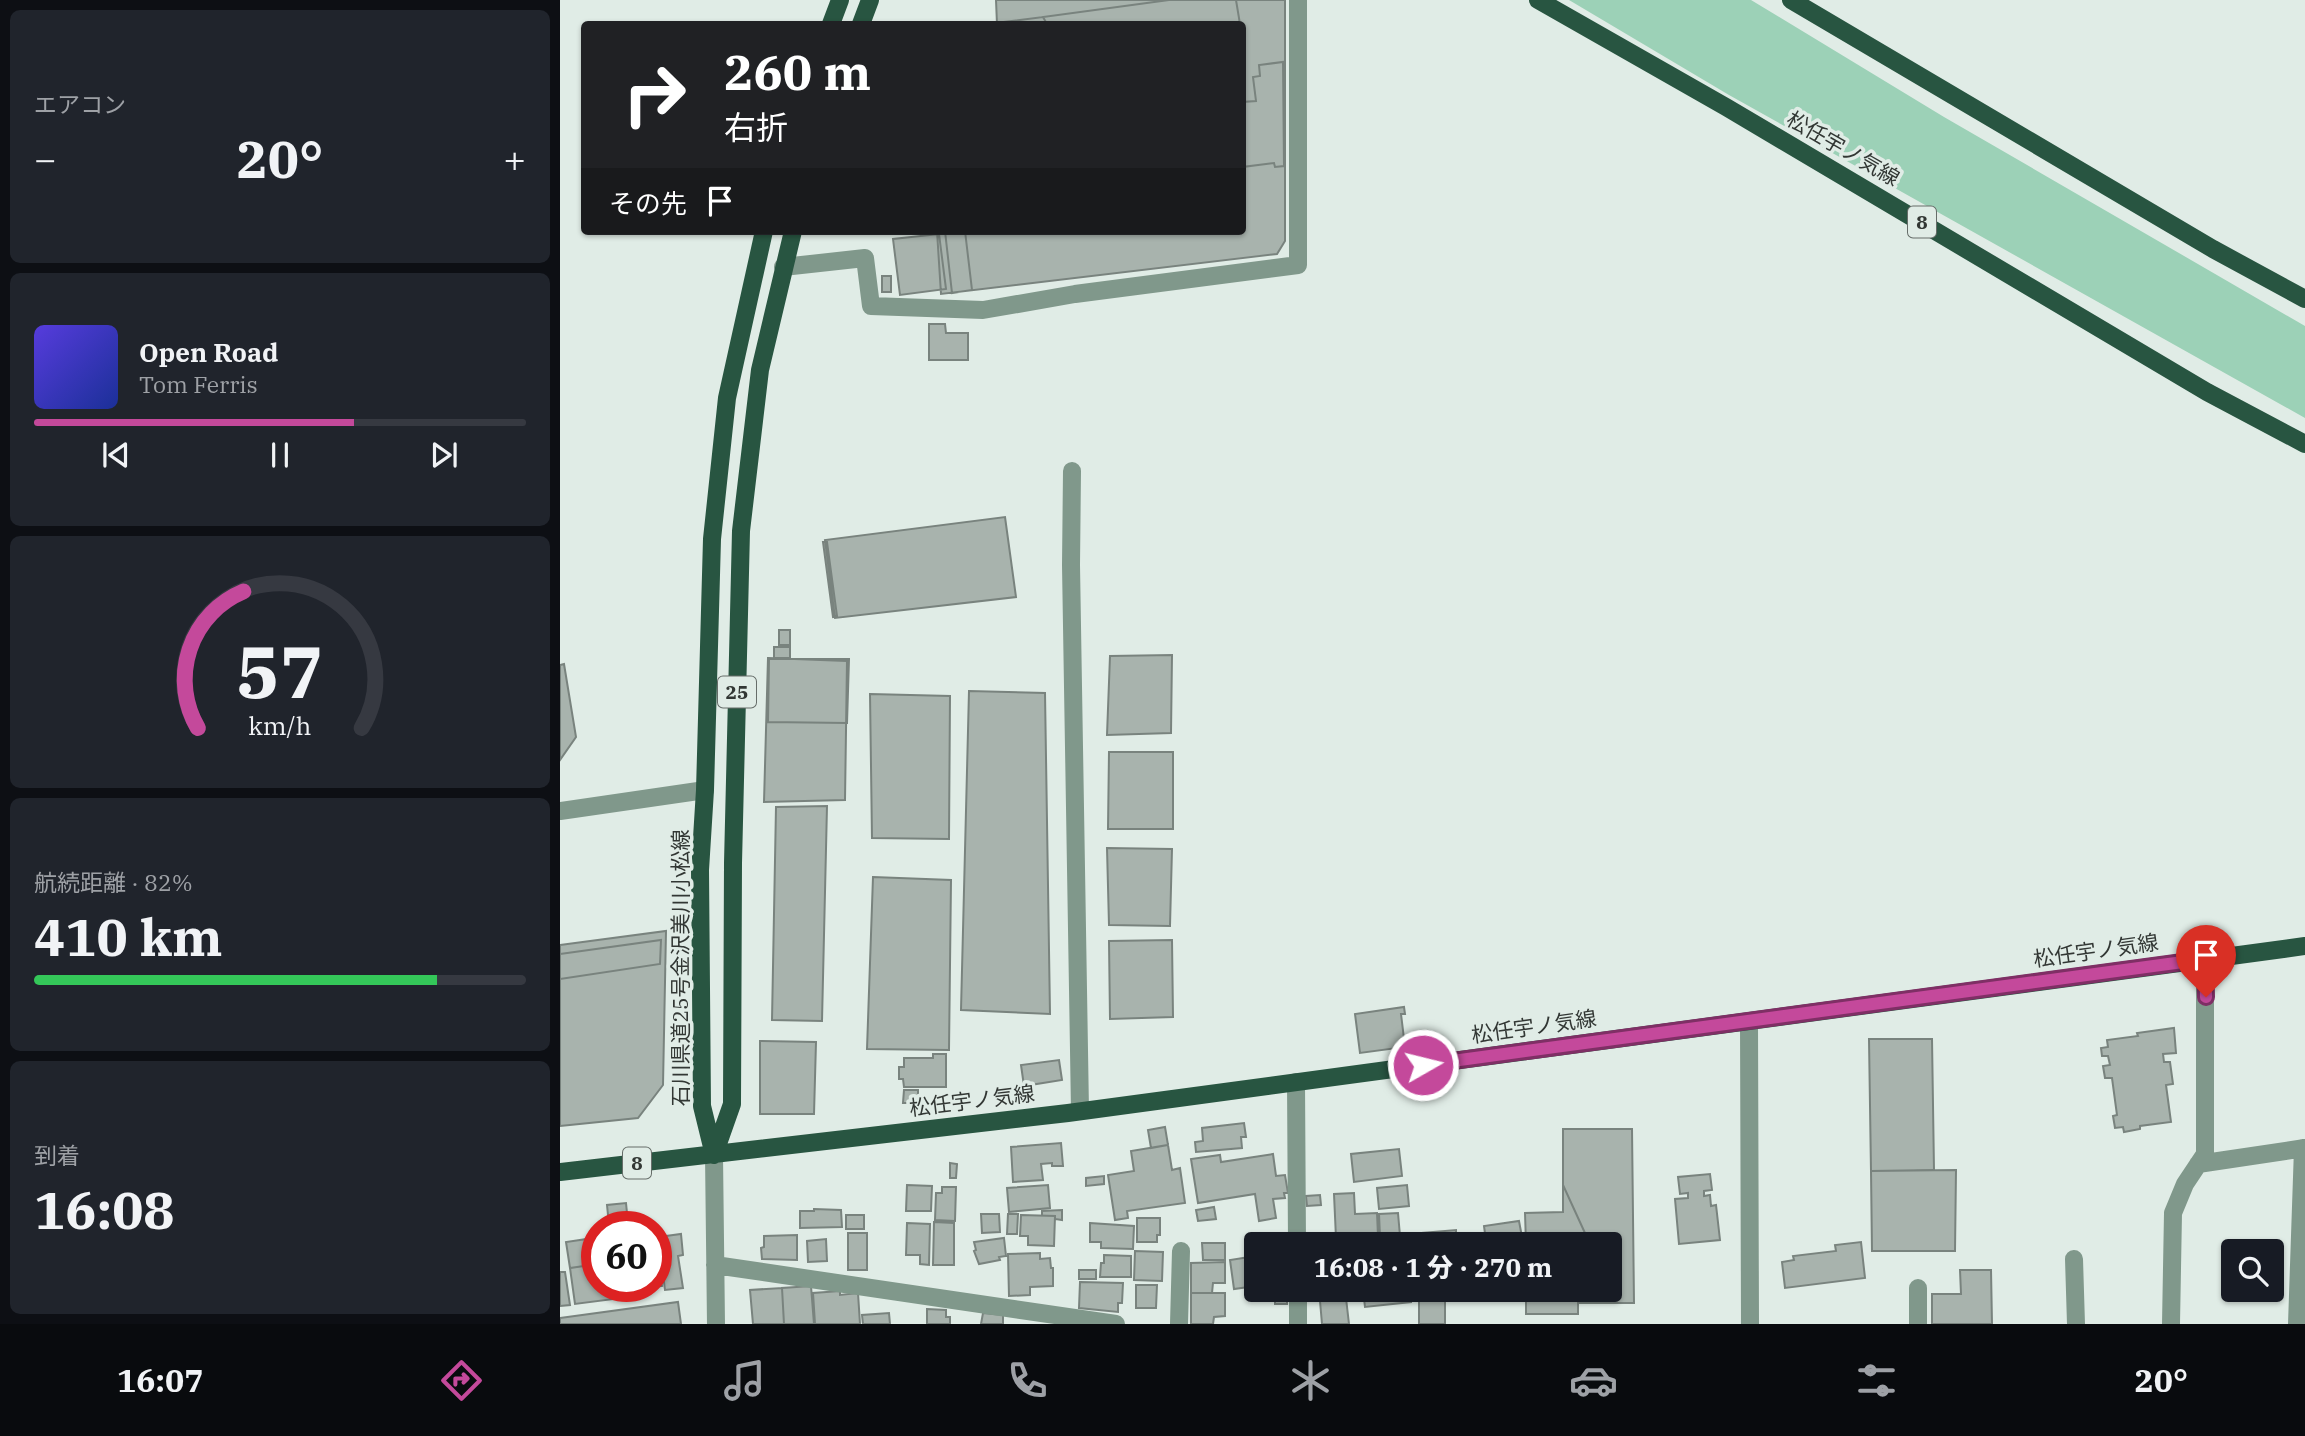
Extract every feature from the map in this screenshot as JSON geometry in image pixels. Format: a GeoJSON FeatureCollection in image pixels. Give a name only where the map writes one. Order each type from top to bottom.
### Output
{"type":"FeatureCollection","features":[{"type":"Feature","properties":{"kind":"main road"},"geometry":{"type":"LineString","coordinates":[[832,21],[840,0]]}},
{"type":"Feature","properties":{"kind":"main road"},"geometry":{"type":"LineString","coordinates":[[862,21],[870,0]]}},
{"type":"Feature","properties":{"kind":"main road","name":"松任宇ノ気線"},"geometry":{"type":"LineString","coordinates":[[1538,0],[1772,134],[2207,392],[2305,444]]}},
{"type":"Feature","properties":{"kind":"main road"},"geometry":{"type":"LineString","coordinates":[[1791,0],[2213,249],[2305,299]]}},
{"type":"Feature","properties":{"kind":"main road","name":"石川県道25号金沢美川小松線"},"geometry":{"type":"LineString","coordinates":[[714,1155],[702,1106],[700,870],[712,539],[727,398],[763,235]]}},
{"type":"Feature","properties":{"kind":"main road","name":"25"},"geometry":{"type":"LineString","coordinates":[[714,1155],[732,1104],[733,863],[741,531],[760,370],[792,235]]}},
{"type":"Feature","properties":{"kind":"main road","name":"松任宇ノ気線"},"geometry":{"type":"LineString","coordinates":[[560,1172],[1080,1111],[2305,946]]}},
{"type":"Feature","properties":{"kind":"street"},"geometry":{"type":"LineString","coordinates":[[783,267],[865,258],[871,306],[984,310],[1075,294],[1298,265],[1298,0]]}},
{"type":"Feature","properties":{"kind":"street"},"geometry":{"type":"LineString","coordinates":[[1072,471],[1071,565],[1080,1111]]}},
{"type":"Feature","properties":{"kind":"street"},"geometry":{"type":"LineString","coordinates":[[560,811],[705,790]]}},
{"type":"Feature","properties":{"kind":"street"},"geometry":{"type":"LineString","coordinates":[[2171,1324],[2173,1213],[2185,1184],[2205,1154],[2205,959]]}},
{"type":"Feature","properties":{"kind":"street"},"geometry":{"type":"LineString","coordinates":[[1749,1022],[1750,1324]]}},
{"type":"Feature","properties":{"kind":"street"},"geometry":{"type":"LineString","coordinates":[[1296,1082],[1297,1232]]}},
{"type":"Feature","properties":{"kind":"street"},"geometry":{"type":"LineString","coordinates":[[2198,1164],[2304,1148],[2297,1324]]}},
{"type":"Feature","properties":{"kind":"street"},"geometry":{"type":"LineString","coordinates":[[714,1155],[716,1324]]}},
{"type":"Feature","properties":{"kind":"street"},"geometry":{"type":"LineString","coordinates":[[1179,1324],[1181,1251]]}},
{"type":"Feature","properties":{"kind":"street"},"geometry":{"type":"LineString","coordinates":[[2074,1259],[2076,1324]]}},
{"type":"Feature","properties":{"kind":"street"},"geometry":{"type":"LineString","coordinates":[[715,1265],[1068,1320],[1116,1324]]}},
{"type":"Feature","properties":{"kind":"street"},"geometry":{"type":"LineString","coordinates":[[1918,1288],[1918,1324]]}},
{"type":"Feature","properties":{"kind":"street"},"geometry":{"type":"LineString","coordinates":[[1298,1302],[1298,1324]]}},
{"type":"Feature","properties":{"kind":"green space"},"geometry":{"type":"Polygon","coordinates":[[[1569,0],[1751,0],[1944,117],[2305,326],[2305,418],[1729,95],[1569,0]]]}},
{"type":"Feature","properties":{"kind":"building"},"geometry":{"type":"Polygon","coordinates":[[[996,0],[1285,0],[1285,241],[1277,254],[941,294],[937,235],[1246,235],[1246,21],[997,21],[996,0]]]}},
{"type":"Feature","properties":{"kind":"building"},"geometry":{"type":"Polygon","coordinates":[[[1169,0],[1236,0],[1240,21],[1045,21],[1043,17],[1169,0]]]}},
{"type":"Feature","properties":{"kind":"building"},"geometry":{"type":"Polygon","coordinates":[[[1043,17],[1045,21],[1012,21],[1043,17]]]}},
{"type":"Feature","properties":{"kind":"building"},"geometry":{"type":"Polygon","coordinates":[[[1283,62],[1284,166],[1275,167],[1274,163],[1246,166],[1246,102],[1256,101],[1253,77],[1260,76],[1259,65],[1283,62]]]}},
{"type":"Feature","properties":{"kind":"building"},"geometry":{"type":"Polygon","coordinates":[[[939,235],[946,289],[900,295],[893,239],[939,235]]]}},
{"type":"Feature","properties":{"kind":"building"},"geometry":{"type":"Polygon","coordinates":[[[945,235],[965,235],[972,290],[952,293],[945,235]]]}},
{"type":"Feature","properties":{"kind":"building"},"geometry":{"type":"Polygon","coordinates":[[[882,276],[891,276],[891,292],[882,292],[882,276]]]}},
{"type":"Feature","properties":{"kind":"building"},"geometry":{"type":"Polygon","coordinates":[[[929,324],[945,324],[946,333],[968,333],[968,360],[929,360],[929,324]]]}},
{"type":"Feature","properties":{"kind":"building"},"geometry":{"type":"Polygon","coordinates":[[[1005,517],[1016,597],[835,618],[825,540],[1005,517]]]}},
{"type":"Feature","properties":{"kind":"building"},"geometry":{"type":"Polygon","coordinates":[[[823,542],[827,542],[837,616],[833,617],[823,542]]]}},
{"type":"Feature","properties":{"kind":"building"},"geometry":{"type":"Polygon","coordinates":[[[779,630],[790,630],[790,645],[779,645],[779,630]]]}},
{"type":"Feature","properties":{"kind":"building"},"geometry":{"type":"Polygon","coordinates":[[[774,647],[790,647],[790,658],[774,658],[774,647]]]}},
{"type":"Feature","properties":{"kind":"building"},"geometry":{"type":"Polygon","coordinates":[[[1172,655],[1171,733],[1107,735],[1110,656],[1172,655]]]}},
{"type":"Feature","properties":{"kind":"building"},"geometry":{"type":"Polygon","coordinates":[[[768,658],[847,661],[845,800],[764,802],[768,658]]]}},
{"type":"Feature","properties":{"kind":"building"},"geometry":{"type":"Polygon","coordinates":[[[769,659],[849,659],[847,723],[768,722],[769,659]]]}},
{"type":"Feature","properties":{"kind":"building"},"geometry":{"type":"Polygon","coordinates":[[[564,664],[576,737],[560,760],[560,665],[564,664]]]}},
{"type":"Feature","properties":{"kind":"building"},"geometry":{"type":"Polygon","coordinates":[[[969,691],[1045,693],[1050,1014],[961,1010],[969,691]]]}},
{"type":"Feature","properties":{"kind":"building"},"geometry":{"type":"Polygon","coordinates":[[[870,694],[950,696],[949,839],[872,838],[870,694]]]}},
{"type":"Feature","properties":{"kind":"building"},"geometry":{"type":"Polygon","coordinates":[[[1109,752],[1173,752],[1173,829],[1108,829],[1109,752]]]}},
{"type":"Feature","properties":{"kind":"building"},"geometry":{"type":"Polygon","coordinates":[[[827,806],[822,1021],[772,1020],[776,807],[827,806]]]}},
{"type":"Feature","properties":{"kind":"building"},"geometry":{"type":"Polygon","coordinates":[[[1107,848],[1172,849],[1170,926],[1109,925],[1107,848]]]}},
{"type":"Feature","properties":{"kind":"building"},"geometry":{"type":"Polygon","coordinates":[[[873,877],[951,880],[949,1050],[867,1049],[873,877]]]}},
{"type":"Feature","properties":{"kind":"building"},"geometry":{"type":"Polygon","coordinates":[[[666,931],[663,1085],[638,1118],[560,1126],[560,945],[666,931]]]}},
{"type":"Feature","properties":{"kind":"building"},"geometry":{"type":"Polygon","coordinates":[[[661,940],[660,964],[560,979],[560,954],[661,940]]]}},
{"type":"Feature","properties":{"kind":"building"},"geometry":{"type":"Polygon","coordinates":[[[1172,940],[1173,1017],[1110,1019],[1109,941],[1172,940]]]}},
{"type":"Feature","properties":{"kind":"building"},"geometry":{"type":"Polygon","coordinates":[[[1404,1007],[1405,1014],[1401,1014],[1405,1047],[1360,1053],[1355,1014],[1404,1007]]]}},
{"type":"Feature","properties":{"kind":"building"},"geometry":{"type":"Polygon","coordinates":[[[2174,1028],[2176,1053],[2163,1054],[2164,1062],[2170,1062],[2173,1084],[2166,1085],[2171,1122],[2140,1126],[2140,1129],[2124,1132],[2123,1127],[2115,1128],[2113,1116],[2117,1115],[2112,1078],[2105,1078],[2103,1066],[2110,1065],[2108,1056],[2102,1056],[2101,1048],[2108,1047],[2107,1040],[2174,1028]]]}},
{"type":"Feature","properties":{"kind":"building"},"geometry":{"type":"Polygon","coordinates":[[[1869,1039],[1932,1039],[1934,1170],[1871,1171],[1869,1039]]]}},
{"type":"Feature","properties":{"kind":"building"},"geometry":{"type":"Polygon","coordinates":[[[760,1041],[816,1042],[814,1114],[760,1114],[760,1041]]]}},
{"type":"Feature","properties":{"kind":"building"},"geometry":{"type":"Polygon","coordinates":[[[933,1054],[946,1054],[946,1087],[904,1087],[903,1079],[899,1079],[899,1067],[904,1067],[904,1058],[933,1058],[933,1054]]]}},
{"type":"Feature","properties":{"kind":"building"},"geometry":{"type":"Polygon","coordinates":[[[1059,1060],[1062,1080],[1024,1086],[1021,1065],[1059,1060]]]}},
{"type":"Feature","properties":{"kind":"building"},"geometry":{"type":"Polygon","coordinates":[[[904,1090],[918,1090],[918,1103],[903,1103],[904,1090]]]}},
{"type":"Feature","properties":{"kind":"building"},"geometry":{"type":"Polygon","coordinates":[[[1244,1123],[1246,1137],[1241,1137],[1242,1148],[1196,1152],[1195,1142],[1203,1141],[1202,1128],[1244,1123]]]}},
{"type":"Feature","properties":{"kind":"building"},"geometry":{"type":"Polygon","coordinates":[[[1165,1127],[1168,1145],[1151,1148],[1148,1130],[1165,1127]]]}},
{"type":"Feature","properties":{"kind":"building"},"geometry":{"type":"Polygon","coordinates":[[[1563,1129],[1632,1129],[1634,1303],[1616,1302],[1622,1302],[1622,1232],[1585,1232],[1563,1185],[1563,1129]]]}},
{"type":"Feature","properties":{"kind":"building"},"geometry":{"type":"Polygon","coordinates":[[[1061,1143],[1063,1166],[1041,1164],[1043,1180],[1013,1182],[1011,1147],[1061,1143]]]}},
{"type":"Feature","properties":{"kind":"building"},"geometry":{"type":"Polygon","coordinates":[[[1168,1145],[1172,1170],[1180,1168],[1185,1203],[1127,1211],[1128,1218],[1115,1220],[1108,1175],[1134,1171],[1131,1151],[1168,1145]]]}},
{"type":"Feature","properties":{"kind":"building"},"geometry":{"type":"Polygon","coordinates":[[[1399,1149],[1402,1176],[1354,1182],[1351,1154],[1399,1149]]]}},
{"type":"Feature","properties":{"kind":"building"},"geometry":{"type":"Polygon","coordinates":[[[1273,1154],[1276,1176],[1285,1175],[1288,1193],[1284,1193],[1285,1198],[1273,1199],[1276,1218],[1259,1221],[1255,1194],[1198,1203],[1191,1159],[1220,1155],[1221,1162],[1273,1154]]]}},
{"type":"Feature","properties":{"kind":"building"},"geometry":{"type":"Polygon","coordinates":[[[950,1163],[957,1164],[956,1178],[950,1178],[950,1163]]]}},
{"type":"Feature","properties":{"kind":"building"},"geometry":{"type":"Polygon","coordinates":[[[1956,1170],[1955,1251],[1872,1251],[1871,1171],[1956,1170]]]}},
{"type":"Feature","properties":{"kind":"building"},"geometry":{"type":"Polygon","coordinates":[[[1710,1174],[1712,1190],[1704,1191],[1704,1196],[1710,1195],[1711,1206],[1716,1205],[1720,1240],[1679,1244],[1675,1199],[1688,1198],[1688,1193],[1680,1194],[1678,1177],[1710,1174]]]}},
{"type":"Feature","properties":{"kind":"building"},"geometry":{"type":"Polygon","coordinates":[[[1104,1176],[1104,1184],[1086,1186],[1086,1178],[1104,1176]]]}},
{"type":"Feature","properties":{"kind":"building"},"geometry":{"type":"Polygon","coordinates":[[[907,1185],[932,1186],[931,1211],[906,1211],[907,1185]]]}},
{"type":"Feature","properties":{"kind":"building"},"geometry":{"type":"Polygon","coordinates":[[[1048,1185],[1050,1208],[1009,1212],[1007,1188],[1048,1185]]]}},
{"type":"Feature","properties":{"kind":"building"},"geometry":{"type":"Polygon","coordinates":[[[1407,1185],[1409,1206],[1379,1209],[1377,1188],[1407,1185]]]}},
{"type":"Feature","properties":{"kind":"building"},"geometry":{"type":"Polygon","coordinates":[[[1563,1185],[1585,1232],[1526,1232],[1525,1213],[1563,1212],[1563,1185]]]}},
{"type":"Feature","properties":{"kind":"building"},"geometry":{"type":"Polygon","coordinates":[[[942,1187],[956,1187],[955,1221],[935,1220],[936,1193],[942,1193],[942,1187]]]}},
{"type":"Feature","properties":{"kind":"building"},"geometry":{"type":"Polygon","coordinates":[[[1354,1193],[1355,1214],[1377,1213],[1378,1232],[1336,1232],[1334,1194],[1354,1193]]]}},
{"type":"Feature","properties":{"kind":"building"},"geometry":{"type":"Polygon","coordinates":[[[1320,1195],[1321,1205],[1307,1206],[1306,1196],[1320,1195]]]}},
{"type":"Feature","properties":{"kind":"building"},"geometry":{"type":"Polygon","coordinates":[[[626,1203],[627,1211],[608,1211],[607,1205],[626,1203]]]}},
{"type":"Feature","properties":{"kind":"building"},"geometry":{"type":"Polygon","coordinates":[[[1214,1207],[1216,1219],[1198,1221],[1196,1210],[1214,1207]]]}},
{"type":"Feature","properties":{"kind":"building"},"geometry":{"type":"Polygon","coordinates":[[[841,1210],[842,1227],[800,1228],[800,1211],[841,1210]]]}},
{"type":"Feature","properties":{"kind":"building"},"geometry":{"type":"Polygon","coordinates":[[[1062,1210],[1062,1220],[1055,1219],[1055,1216],[1042,1216],[1042,1211],[1062,1210]]]}},
{"type":"Feature","properties":{"kind":"building"},"geometry":{"type":"Polygon","coordinates":[[[1398,1213],[1400,1232],[1380,1232],[1379,1214],[1398,1213]]]}},
{"type":"Feature","properties":{"kind":"building"},"geometry":{"type":"Polygon","coordinates":[[[981,1214],[999,1214],[1000,1232],[982,1233],[981,1214]]]}},
{"type":"Feature","properties":{"kind":"building"},"geometry":{"type":"Polygon","coordinates":[[[1008,1214],[1018,1214],[1017,1234],[1007,1234],[1008,1214]]]}},
{"type":"Feature","properties":{"kind":"building"},"geometry":{"type":"Polygon","coordinates":[[[846,1215],[864,1215],[864,1229],[846,1229],[846,1215]]]}},
{"type":"Feature","properties":{"kind":"building"},"geometry":{"type":"Polygon","coordinates":[[[1021,1215],[1055,1216],[1054,1246],[1028,1245],[1028,1236],[1020,1236],[1021,1215]]]}},
{"type":"Feature","properties":{"kind":"building"},"geometry":{"type":"Polygon","coordinates":[[[1137,1218],[1160,1218],[1160,1235],[1157,1235],[1157,1242],[1137,1242],[1137,1218]]]}},
{"type":"Feature","properties":{"kind":"building"},"geometry":{"type":"Polygon","coordinates":[[[1519,1221],[1521,1232],[1485,1232],[1484,1226],[1519,1221]]]}},
{"type":"Feature","properties":{"kind":"building"},"geometry":{"type":"Polygon","coordinates":[[[934,1222],[954,1223],[954,1265],[933,1265],[934,1222]]]}},
{"type":"Feature","properties":{"kind":"building"},"geometry":{"type":"Polygon","coordinates":[[[907,1223],[930,1224],[929,1265],[920,1264],[920,1255],[906,1255],[907,1223]]]}},
{"type":"Feature","properties":{"kind":"building"},"geometry":{"type":"Polygon","coordinates":[[[1090,1223],[1134,1226],[1133,1249],[1101,1248],[1101,1242],[1090,1242],[1090,1223]]]}},
{"type":"Feature","properties":{"kind":"building"},"geometry":{"type":"Polygon","coordinates":[[[848,1233],[867,1233],[867,1270],[848,1270],[848,1233]]]}},
{"type":"Feature","properties":{"kind":"building"},"geometry":{"type":"Polygon","coordinates":[[[681,1234],[683,1255],[678,1256],[683,1288],[672,1289],[672,1235],[681,1234]]]}},
{"type":"Feature","properties":{"kind":"building"},"geometry":{"type":"Polygon","coordinates":[[[797,1235],[797,1260],[762,1259],[764,1236],[797,1235]]]}},
{"type":"Feature","properties":{"kind":"building"},"geometry":{"type":"Polygon","coordinates":[[[1004,1238],[1006,1256],[999,1257],[1000,1260],[979,1264],[974,1242],[1004,1238]]]}},
{"type":"Feature","properties":{"kind":"building"},"geometry":{"type":"Polygon","coordinates":[[[826,1239],[827,1261],[808,1262],[807,1241],[826,1239]]]}},
{"type":"Feature","properties":{"kind":"building"},"geometry":{"type":"Polygon","coordinates":[[[581,1240],[581,1266],[570,1268],[566,1242],[581,1240]]]}},
{"type":"Feature","properties":{"kind":"building"},"geometry":{"type":"Polygon","coordinates":[[[1861,1242],[1865,1278],[1785,1288],[1782,1262],[1794,1260],[1793,1256],[1836,1251],[1835,1245],[1861,1242]]]}},
{"type":"Feature","properties":{"kind":"building"},"geometry":{"type":"Polygon","coordinates":[[[1202,1243],[1225,1243],[1225,1260],[1203,1260],[1202,1243]]]}},
{"type":"Feature","properties":{"kind":"building"},"geometry":{"type":"Polygon","coordinates":[[[1135,1251],[1163,1252],[1162,1281],[1134,1280],[1135,1251]]]}},
{"type":"Feature","properties":{"kind":"building"},"geometry":{"type":"Polygon","coordinates":[[[1040,1253],[1040,1259],[1050,1258],[1053,1286],[1030,1287],[1030,1295],[1009,1296],[1008,1254],[1040,1253]]]}},
{"type":"Feature","properties":{"kind":"building"},"geometry":{"type":"Polygon","coordinates":[[[1104,1255],[1131,1256],[1131,1277],[1100,1277],[1104,1255]]]}},
{"type":"Feature","properties":{"kind":"building"},"geometry":{"type":"Polygon","coordinates":[[[1244,1258],[1244,1288],[1234,1289],[1230,1260],[1244,1258]]]}},
{"type":"Feature","properties":{"kind":"building"},"geometry":{"type":"Polygon","coordinates":[[[1225,1262],[1225,1283],[1213,1283],[1212,1293],[1191,1293],[1191,1263],[1225,1262]]]}},
{"type":"Feature","properties":{"kind":"building"},"geometry":{"type":"Polygon","coordinates":[[[581,1266],[581,1302],[591,1302],[575,1304],[570,1268],[581,1266]]]}},
{"type":"Feature","properties":{"kind":"building"},"geometry":{"type":"Polygon","coordinates":[[[1079,1270],[1096,1270],[1096,1279],[1079,1279],[1079,1270]]]}},
{"type":"Feature","properties":{"kind":"building"},"geometry":{"type":"Polygon","coordinates":[[[1960,1270],[1991,1270],[1992,1324],[1932,1324],[1932,1294],[1961,1294],[1960,1270]]]}},
{"type":"Feature","properties":{"kind":"building"},"geometry":{"type":"Polygon","coordinates":[[[560,1272],[565,1272],[570,1305],[560,1306],[560,1272]]]}},
{"type":"Feature","properties":{"kind":"building"},"geometry":{"type":"Polygon","coordinates":[[[1080,1282],[1123,1283],[1122,1303],[1118,1303],[1118,1312],[1079,1308],[1080,1282]]]}},
{"type":"Feature","properties":{"kind":"building"},"geometry":{"type":"Polygon","coordinates":[[[1136,1285],[1157,1285],[1156,1308],[1136,1308],[1136,1285]]]}},
{"type":"Feature","properties":{"kind":"building"},"geometry":{"type":"Polygon","coordinates":[[[811,1286],[814,1324],[784,1324],[782,1288],[811,1286]]]}},
{"type":"Feature","properties":{"kind":"building"},"geometry":{"type":"Polygon","coordinates":[[[782,1288],[784,1324],[753,1324],[750,1290],[782,1288]]]}},
{"type":"Feature","properties":{"kind":"building"},"geometry":{"type":"Polygon","coordinates":[[[840,1291],[840,1295],[858,1293],[860,1324],[815,1324],[813,1293],[840,1291]]]}},
{"type":"Feature","properties":{"kind":"building"},"geometry":{"type":"Polygon","coordinates":[[[1191,1293],[1225,1293],[1225,1316],[1214,1317],[1213,1324],[1191,1324],[1191,1293]]]}},
{"type":"Feature","properties":{"kind":"building"},"geometry":{"type":"Polygon","coordinates":[[[678,1302],[681,1324],[560,1324],[560,1318],[678,1302]]]}},
{"type":"Feature","properties":{"kind":"building"},"geometry":{"type":"Polygon","coordinates":[[[1320,1302],[1346,1302],[1349,1324],[1322,1324],[1320,1302]]]}},
{"type":"Feature","properties":{"kind":"building"},"geometry":{"type":"Polygon","coordinates":[[[1364,1302],[1411,1302],[1365,1307],[1364,1302]]]}},
{"type":"Feature","properties":{"kind":"building"},"geometry":{"type":"Polygon","coordinates":[[[1419,1302],[1445,1302],[1445,1324],[1419,1324],[1419,1302]]]}},
{"type":"Feature","properties":{"kind":"building"},"geometry":{"type":"Polygon","coordinates":[[[1526,1302],[1616,1303],[1578,1303],[1578,1314],[1526,1314],[1526,1302]]]}},
{"type":"Feature","properties":{"kind":"building"},"geometry":{"type":"Polygon","coordinates":[[[927,1309],[946,1310],[950,1324],[927,1324],[927,1309]]]}},
{"type":"Feature","properties":{"kind":"building"},"geometry":{"type":"Polygon","coordinates":[[[889,1313],[890,1324],[863,1324],[862,1315],[889,1313]]]}},
{"type":"Feature","properties":{"kind":"building"},"geometry":{"type":"Polygon","coordinates":[[[983,1313],[1003,1315],[1003,1324],[981,1324],[983,1313]]]}},
{"type":"Feature","properties":{"kind":"route"},"geometry":{"type":"LineString","coordinates":[[1423,1065],[2205,959],[2206,997]]}}]}
